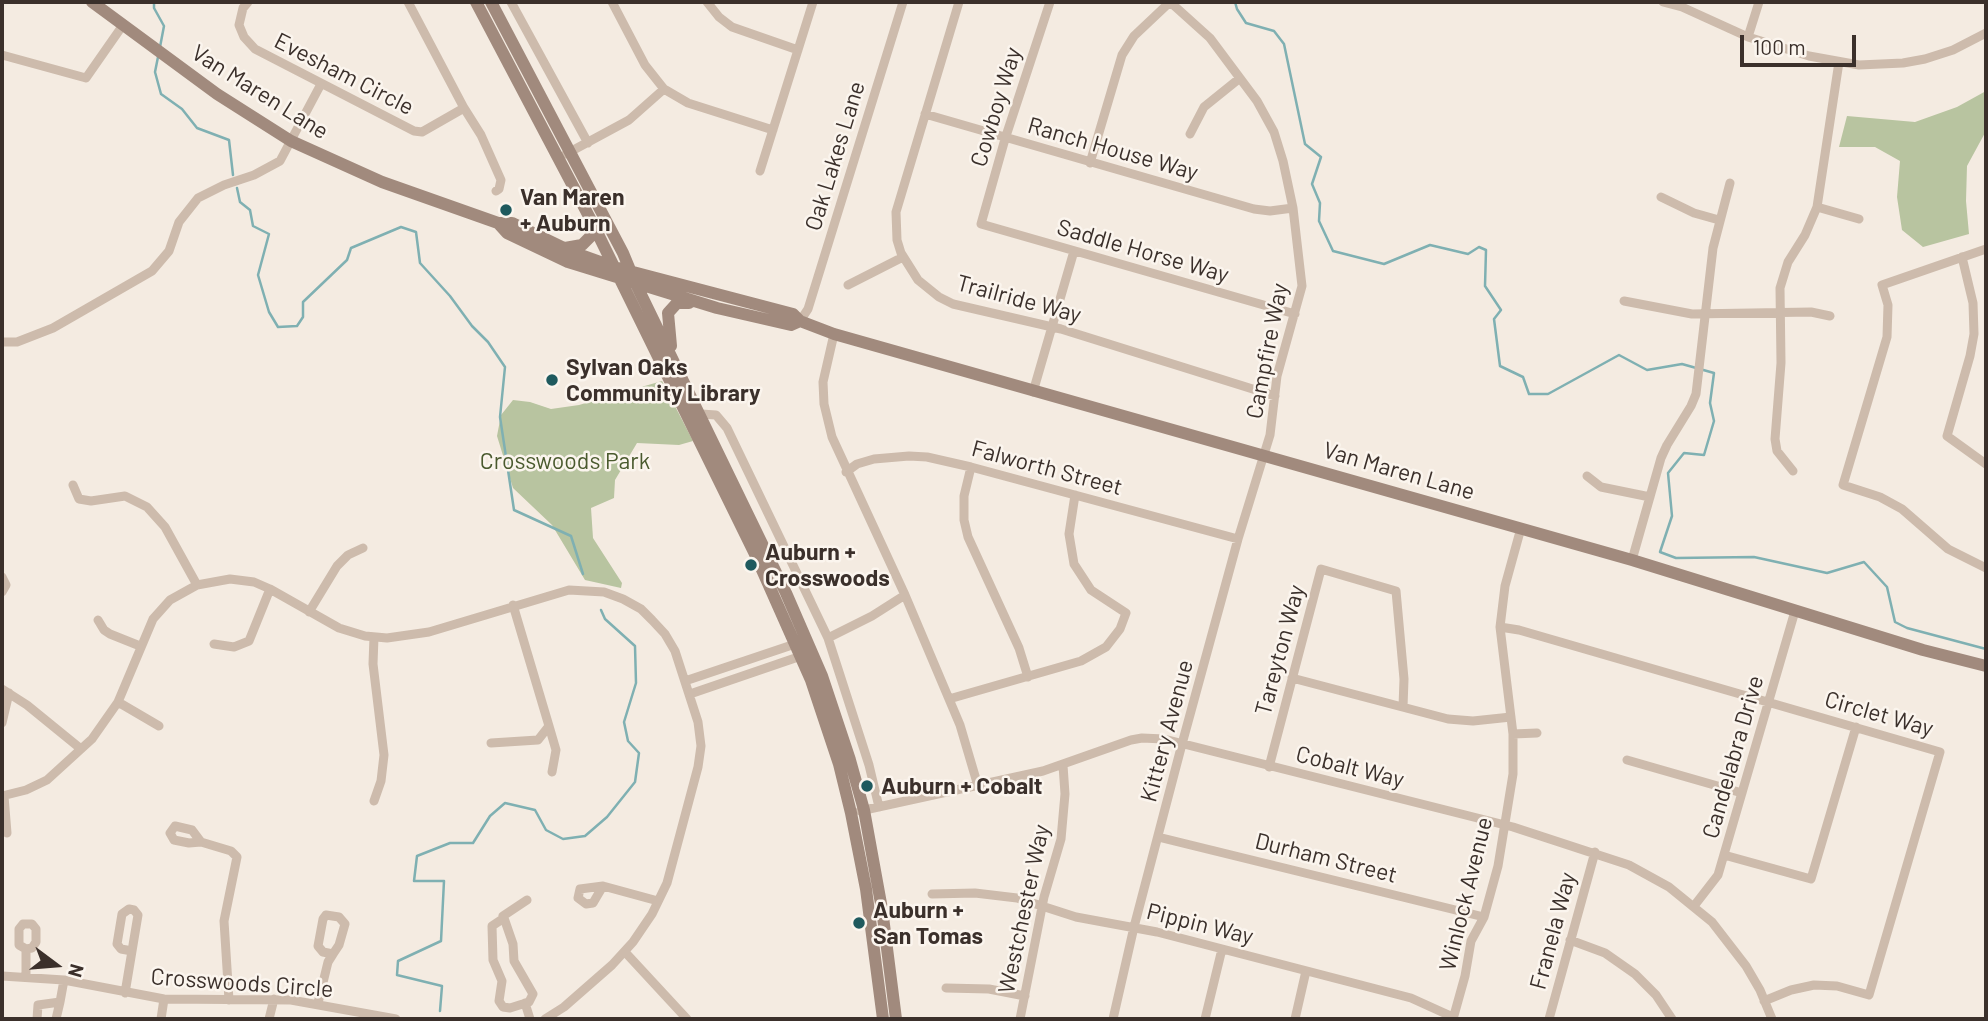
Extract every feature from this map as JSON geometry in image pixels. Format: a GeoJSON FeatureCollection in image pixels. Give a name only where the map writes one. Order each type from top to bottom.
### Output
{"type":"FeatureCollection","features":[{"type":"Feature","properties":{"kind":"main road","name":"Van Maren Lane"},"geometry":{"type":"LineString","coordinates":[[92,2],[227,101],[291,141],[382,183],[498,223],[512,223],[616,272]]}},
{"type":"Feature","properties":{"kind":"main road"},"geometry":{"type":"LineString","coordinates":[[476,2],[593,225],[804,648]]}},
{"type":"Feature","properties":{"kind":"main road"},"geometry":{"type":"LineString","coordinates":[[491,2],[623,253],[701,414],[804,648],[829,732],[858,811],[881,909],[896,1019]]}},
{"type":"Feature","properties":{"kind":"main road","name":"Van Maren Lane"},"geometry":{"type":"LineString","coordinates":[[498,223],[507,233],[568,262],[793,314],[800,321],[834,334],[1521,528],[1923,650],[1986,666]]}},
{"type":"Feature","properties":{"kind":"main road"},"geometry":{"type":"LineString","coordinates":[[564,248],[582,245],[590,237],[593,225]]}},
{"type":"Feature","properties":{"kind":"main road","name":"Van Maren Lane"},"geometry":{"type":"LineString","coordinates":[[632,276],[696,303],[791,324],[800,321]]}},
{"type":"Feature","properties":{"kind":"main road"},"geometry":{"type":"LineString","coordinates":[[673,357],[668,313],[677,303],[696,303]]}},
{"type":"Feature","properties":{"kind":"main road"},"geometry":{"type":"LineString","coordinates":[[858,811],[883,1019]]}},
{"type":"Feature","properties":{"kind":"street","name":"Evesham Circle"},"geometry":{"type":"LineString","coordinates":[[248,2],[243,8],[239,25],[249,44],[261,53],[414,131],[422,132],[464,107]]}},
{"type":"Feature","properties":{"kind":"street"},"geometry":{"type":"LineString","coordinates":[[408,2],[476,125],[500,180],[499,189],[496,191]]}},
{"type":"Feature","properties":{"kind":"street"},"geometry":{"type":"LineString","coordinates":[[511,2],[588,143]]}},
{"type":"Feature","properties":{"kind":"street"},"geometry":{"type":"LineString","coordinates":[[612,2],[645,65],[664,89],[688,103],[772,130]]}},
{"type":"Feature","properties":{"kind":"street"},"geometry":{"type":"LineString","coordinates":[[706,2],[732,27],[798,50]]}},
{"type":"Feature","properties":{"kind":"street"},"geometry":{"type":"LineString","coordinates":[[760,171],[813,2]]}},
{"type":"Feature","properties":{"kind":"street","name":"Oak Lakes Lane"},"geometry":{"type":"LineString","coordinates":[[800,321],[808,309],[903,2]]}},
{"type":"Feature","properties":{"kind":"street","name":"Trailride Way"},"geometry":{"type":"LineString","coordinates":[[959,2],[896,212],[897,240],[910,269],[927,288],[953,304],[1052,326],[1275,396]]}},
{"type":"Feature","properties":{"kind":"street","name":"Cowboy Way"},"geometry":{"type":"LineString","coordinates":[[981,224],[1049,2]]}},
{"type":"Feature","properties":{"kind":"street"},"geometry":{"type":"LineString","coordinates":[[1090,163],[1122,55],[1134,36],[1170,2]]}},
{"type":"Feature","properties":{"kind":"street","name":"Campfire Way"},"geometry":{"type":"LineString","coordinates":[[1170,2],[1201,29],[1240,78],[1262,109],[1274,132],[1283,160],[1293,208],[1302,286],[1277,376],[1274,411],[1265,455]]}},
{"type":"Feature","properties":{"kind":"street"},"geometry":{"type":"LineString","coordinates":[[1667,2],[1748,37],[1839,62],[1881,65],[1925,59],[1953,50],[1986,33]]}},
{"type":"Feature","properties":{"kind":"street"},"geometry":{"type":"LineString","coordinates":[[1748,37],[1759,2]]}},
{"type":"Feature","properties":{"kind":"street"},"geometry":{"type":"LineString","coordinates":[[2,55],[86,78],[123,25]]}},
{"type":"Feature","properties":{"kind":"street"},"geometry":{"type":"LineString","coordinates":[[1793,471],[1777,451],[1775,439],[1782,363],[1780,313],[1783,275],[1817,207],[1839,62]]}},
{"type":"Feature","properties":{"kind":"street"},"geometry":{"type":"LineString","coordinates":[[1190,134],[1204,107],[1240,78]]}},
{"type":"Feature","properties":{"kind":"street"},"geometry":{"type":"LineString","coordinates":[[2,342],[17,342],[53,328],[152,271],[169,251],[179,222],[198,198],[280,162],[321,84]]}},
{"type":"Feature","properties":{"kind":"street"},"geometry":{"type":"LineString","coordinates":[[558,157],[629,120],[664,89]]}},
{"type":"Feature","properties":{"kind":"street","name":"Ranch House Way"},"geometry":{"type":"LineString","coordinates":[[925,114],[1254,209],[1270,211],[1293,208]]}},
{"type":"Feature","properties":{"kind":"street"},"geometry":{"type":"LineString","coordinates":[[1632,560],[1661,458],[1691,406],[1699,377],[1719,220],[1730,183]]}},
{"type":"Feature","properties":{"kind":"street"},"geometry":{"type":"LineString","coordinates":[[1661,197],[1694,213],[1719,220]]}},
{"type":"Feature","properties":{"kind":"street"},"geometry":{"type":"LineString","coordinates":[[1817,207],[1859,219]]}},
{"type":"Feature","properties":{"kind":"street","name":"Saddle Horse Way"},"geometry":{"type":"LineString","coordinates":[[981,224],[1295,314]]}},
{"type":"Feature","properties":{"kind":"street"},"geometry":{"type":"LineString","coordinates":[[1986,249],[1882,285],[1890,316],[1888,337],[1843,485],[1880,497],[1902,509],[1948,549],[1986,568]]}},
{"type":"Feature","properties":{"kind":"street"},"geometry":{"type":"LineString","coordinates":[[1033,392],[1074,251]]}},
{"type":"Feature","properties":{"kind":"street"},"geometry":{"type":"LineString","coordinates":[[848,285],[903,257]]}},
{"type":"Feature","properties":{"kind":"street"},"geometry":{"type":"LineString","coordinates":[[1962,257],[1973,303],[1974,334],[1947,436],[1986,464]]}},
{"type":"Feature","properties":{"kind":"street"},"geometry":{"type":"LineString","coordinates":[[1624,301],[1706,315],[1811,312],[1830,316]]}},
{"type":"Feature","properties":{"kind":"street"},"geometry":{"type":"LineString","coordinates":[[834,334],[823,382],[824,404],[832,437],[905,595],[960,725],[978,786]]}},
{"type":"Feature","properties":{"kind":"street"},"geometry":{"type":"LineString","coordinates":[[701,414],[716,415],[727,428],[828,638],[866,754],[878,807]]}},
{"type":"Feature","properties":{"kind":"street","name":"Kittery Avenue"},"geometry":{"type":"LineString","coordinates":[[1113,1019],[1182,744],[1238,539],[1265,455]]}},
{"type":"Feature","properties":{"kind":"street","name":"Falworth Street"},"geometry":{"type":"LineString","coordinates":[[846,472],[858,464],[892,457],[927,457],[1238,539]]}},
{"type":"Feature","properties":{"kind":"street"},"geometry":{"type":"LineString","coordinates":[[971,467],[964,496],[964,520],[968,537],[1019,649],[1028,677]]}},
{"type":"Feature","properties":{"kind":"street"},"geometry":{"type":"LineString","coordinates":[[1587,476],[1601,487],[1650,497]]}},
{"type":"Feature","properties":{"kind":"street"},"geometry":{"type":"LineString","coordinates":[[73,485],[79,499],[91,501],[125,496],[147,507],[165,527],[197,585]]}},
{"type":"Feature","properties":{"kind":"street"},"geometry":{"type":"LineString","coordinates":[[949,699],[1081,661],[1101,650],[1120,629],[1126,613],[1091,590],[1074,564],[1069,534],[1075,495]]}},
{"type":"Feature","properties":{"kind":"street","name":"Winlock Avenue"},"geometry":{"type":"LineString","coordinates":[[1453,1018],[1472,941],[1484,918],[1498,866],[1513,774],[1513,734],[1500,626],[1505,586],[1521,528]]}},
{"type":"Feature","properties":{"kind":"street"},"geometry":{"type":"LineString","coordinates":[[309,612],[337,566],[348,555],[363,548]]}},
{"type":"Feature","properties":{"kind":"street","name":"Tareyton Way"},"geometry":{"type":"LineString","coordinates":[[1269,767],[1321,569],[1396,591],[1404,678],[1403,707]]}},
{"type":"Feature","properties":{"kind":"street"},"geometry":{"type":"LineString","coordinates":[[2,577],[6,586],[2,592]]}},
{"type":"Feature","properties":{"kind":"street"},"geometry":{"type":"LineString","coordinates":[[7,833],[3,796],[26,790],[47,780],[81,750],[118,702],[152,619],[165,604],[197,585],[230,579],[254,583],[270,589],[339,628],[374,637],[401,637],[429,632],[569,590],[604,592],[623,598],[641,609],[665,634],[675,651],[700,733],[700,756],[673,863],[658,901],[640,933],[625,952],[564,1007],[545,1019]]}},
{"type":"Feature","properties":{"kind":"street"},"geometry":{"type":"LineString","coordinates":[[214,644],[234,647],[249,641],[270,589]]}},
{"type":"Feature","properties":{"kind":"street"},"geometry":{"type":"LineString","coordinates":[[828,638],[872,616],[905,595]]}},
{"type":"Feature","properties":{"kind":"street"},"geometry":{"type":"LineString","coordinates":[[513,606],[556,750],[552,772]]}},
{"type":"Feature","properties":{"kind":"street","name":"Candelabra Drive"},"geometry":{"type":"LineString","coordinates":[[1694,906],[1715,880],[1724,855],[1795,611]]}},
{"type":"Feature","properties":{"kind":"street"},"geometry":{"type":"LineString","coordinates":[[98,620],[104,631],[140,646]]}},
{"type":"Feature","properties":{"kind":"street","name":"Circlet Way"},"geometry":{"type":"LineString","coordinates":[[1500,626],[1519,629],[1940,752],[1869,995],[1837,986],[1814,985],[1791,990],[1765,1001]]}},
{"type":"Feature","properties":{"kind":"street"},"geometry":{"type":"LineString","coordinates":[[374,637],[373,664],[384,755],[381,781],[374,801]]}},
{"type":"Feature","properties":{"kind":"street"},"geometry":{"type":"LineString","coordinates":[[685,681],[804,648]]}},
{"type":"Feature","properties":{"kind":"street"},"geometry":{"type":"LineString","coordinates":[[690,694],[804,648]]}},
{"type":"Feature","properties":{"kind":"street"},"geometry":{"type":"LineString","coordinates":[[1292,678],[1460,721],[1511,717]]}},
{"type":"Feature","properties":{"kind":"street"},"geometry":{"type":"LineString","coordinates":[[2,723],[5,691],[42,716],[81,750]]}},
{"type":"Feature","properties":{"kind":"street"},"geometry":{"type":"LineString","coordinates":[[118,702],[159,726]]}},
{"type":"Feature","properties":{"kind":"street"},"geometry":{"type":"LineString","coordinates":[[491,743],[538,740],[550,726]]}},
{"type":"Feature","properties":{"kind":"street"},"geometry":{"type":"LineString","coordinates":[[1724,855],[1811,879],[1856,727]]}},
{"type":"Feature","properties":{"kind":"street"},"geometry":{"type":"LineString","coordinates":[[1513,734],[1538,733]]}},
{"type":"Feature","properties":{"kind":"street","name":"Cobalt Way"},"geometry":{"type":"LineString","coordinates":[[858,811],[1063,765],[1142,738],[1164,739],[1504,825],[1595,852],[1645,873],[1694,906],[1735,951],[1765,1001],[1772,1019]]}},
{"type":"Feature","properties":{"kind":"street"},"geometry":{"type":"LineString","coordinates":[[1627,760],[1742,793]]}},
{"type":"Feature","properties":{"kind":"street","name":"Westchester Way"},"geometry":{"type":"LineString","coordinates":[[1020,1019],[1043,906],[1063,831],[1063,765]]}},
{"type":"Feature","properties":{"kind":"street","name":"Durham Street"},"geometry":{"type":"LineString","coordinates":[[1158,837],[1484,918]]}},
{"type":"Feature","properties":{"kind":"street"},"geometry":{"type":"LineString","coordinates":[[201,842],[231,851],[237,857],[224,921],[229,1000]]}},
{"type":"Feature","properties":{"kind":"street","name":"Franela Way"},"geometry":{"type":"LineString","coordinates":[[1549,1019],[1595,852]]}},
{"type":"Feature","properties":{"kind":"street"},"geometry":{"type":"LineString","coordinates":[[603,886],[658,901]]}},
{"type":"Feature","properties":{"kind":"street","name":"Pippin Way"},"geometry":{"type":"LineString","coordinates":[[932,894],[996,894],[1076,917],[1134,927],[1411,998],[1453,1018]]}},
{"type":"Feature","properties":{"kind":"street"},"geometry":{"type":"LineString","coordinates":[[504,918],[513,944],[514,961],[533,990],[531,1000],[506,1008],[499,1001],[502,986],[493,960],[492,926],[527,900]]}},
{"type":"Feature","properties":{"kind":"street"},"geometry":{"type":"LineString","coordinates":[[1570,940],[1605,953],[1635,974],[1656,995],[1672,1019]]}},
{"type":"Feature","properties":{"kind":"street"},"geometry":{"type":"LineString","coordinates":[[26,949],[26,976]]}},
{"type":"Feature","properties":{"kind":"street"},"geometry":{"type":"LineString","coordinates":[[1205,1019],[1222,949]]}},
{"type":"Feature","properties":{"kind":"street"},"geometry":{"type":"LineString","coordinates":[[125,993],[132,951]]}},
{"type":"Feature","properties":{"kind":"street"},"geometry":{"type":"LineString","coordinates":[[625,952],[687,1019]]}},
{"type":"Feature","properties":{"kind":"street"},"geometry":{"type":"LineString","coordinates":[[318,1003],[328,962],[334,954]]}},
{"type":"Feature","properties":{"kind":"street"},"geometry":{"type":"LineString","coordinates":[[1295,1019],[1306,971]]}},
{"type":"Feature","properties":{"kind":"street","name":"Crosswoods Circle"},"geometry":{"type":"LineString","coordinates":[[2,976],[64,979],[164,999],[274,999],[318,1003],[369,1017],[396,1019]]}},
{"type":"Feature","properties":{"kind":"street"},"geometry":{"type":"LineString","coordinates":[[57,1019],[64,979]]}},
{"type":"Feature","properties":{"kind":"street"},"geometry":{"type":"LineString","coordinates":[[946,988],[989,989],[1025,996]]}},
{"type":"Feature","properties":{"kind":"street"},"geometry":{"type":"LineString","coordinates":[[161,1019],[164,999]]}},
{"type":"Feature","properties":{"kind":"street"},"geometry":{"type":"LineString","coordinates":[[269,1019],[274,999]]}},
{"type":"Feature","properties":{"kind":"street"},"geometry":{"type":"LineString","coordinates":[[37,1019],[38,1005],[60,1002]]}},
{"type":"Feature","properties":{"kind":"street"},"geometry":{"type":"LineString","coordinates":[[525,1003],[530,1019]]}},
{"type":"Feature","properties":{"kind":"green space"},"geometry":{"type":"Polygon","coordinates":[[[1986,91],[1986,131],[1967,166],[1969,234],[1923,247],[1902,230],[1897,197],[1900,161],[1875,147],[1839,147],[1847,116],[1915,122],[1957,107],[1986,91]]]}},
{"type":"Feature","properties":{"kind":"green space","name":"Crosswoods Park"},"geometry":{"type":"Polygon","coordinates":[[[662,381],[693,441],[679,445],[637,443],[615,480],[614,498],[591,508],[593,538],[622,583],[621,588],[585,580],[552,525],[513,488],[497,436],[501,415],[513,400],[551,409],[579,405],[662,381]]]}},
{"type":"Feature","properties":{"kind":"waterway"},"geometry":{"type":"LineString","coordinates":[[154,2],[154,8],[164,26],[160,47]]}},
{"type":"Feature","properties":{"kind":"waterway"},"geometry":{"type":"LineString","coordinates":[[1235,2],[1246,23],[1274,31],[1284,44],[1305,144],[1321,157],[1312,184],[1320,203],[1319,221],[1333,251],[1384,264],[1430,245],[1468,254],[1479,247],[1486,250],[1485,286],[1501,310],[1494,319],[1500,366],[1523,377],[1529,394],[1548,394],[1619,355],[1647,370],[1682,364],[1714,373],[1710,403],[1714,421],[1704,455],[1684,453],[1668,473],[1672,516],[1660,552],[1676,558],[1754,557],[1827,573],[1864,562],[1887,587],[1895,622],[1907,628],[1986,649]]}},
{"type":"Feature","properties":{"kind":"waterway"},"geometry":{"type":"LineString","coordinates":[[158,57],[155,72],[161,94],[182,109],[197,128],[229,140],[233,175]]}},
{"type":"Feature","properties":{"kind":"waterway"},"geometry":{"type":"LineString","coordinates":[[237,188],[240,202],[250,210],[253,226],[269,234],[258,275],[269,312],[278,327],[297,326],[303,317],[303,302],[347,260],[351,248],[401,227],[416,232],[420,263],[488,342],[505,367],[500,417],[514,510],[571,536],[583,574]]}},
{"type":"Feature","properties":{"kind":"waterway"},"geometry":{"type":"LineString","coordinates":[[440,1011],[442,986],[397,975],[398,961],[441,941],[444,881],[414,881],[417,856],[450,843],[473,843],[490,816],[505,803],[535,810],[546,830],[563,839],[585,836],[607,817],[635,782],[639,753],[628,741],[624,722],[636,683],[635,646],[605,619],[601,610]]}},
{"type":"Feature","properties":{"kind":"place","name":"Van Maren + Auburn"},"geometry":{"type":"Point","coordinates":[506,210]}},
{"type":"Feature","properties":{"kind":"place","name":"Sylvan Oaks Community Library"},"geometry":{"type":"Point","coordinates":[552,380]}},
{"type":"Feature","properties":{"kind":"place","name":"Auburn + Crosswoods"},"geometry":{"type":"Point","coordinates":[751,565]}},
{"type":"Feature","properties":{"kind":"place","name":"Auburn + Cobalt"},"geometry":{"type":"Point","coordinates":[867,786]}},
{"type":"Feature","properties":{"kind":"place","name":"Auburn + San Tomas"},"geometry":{"type":"Point","coordinates":[859,923]}}]}
